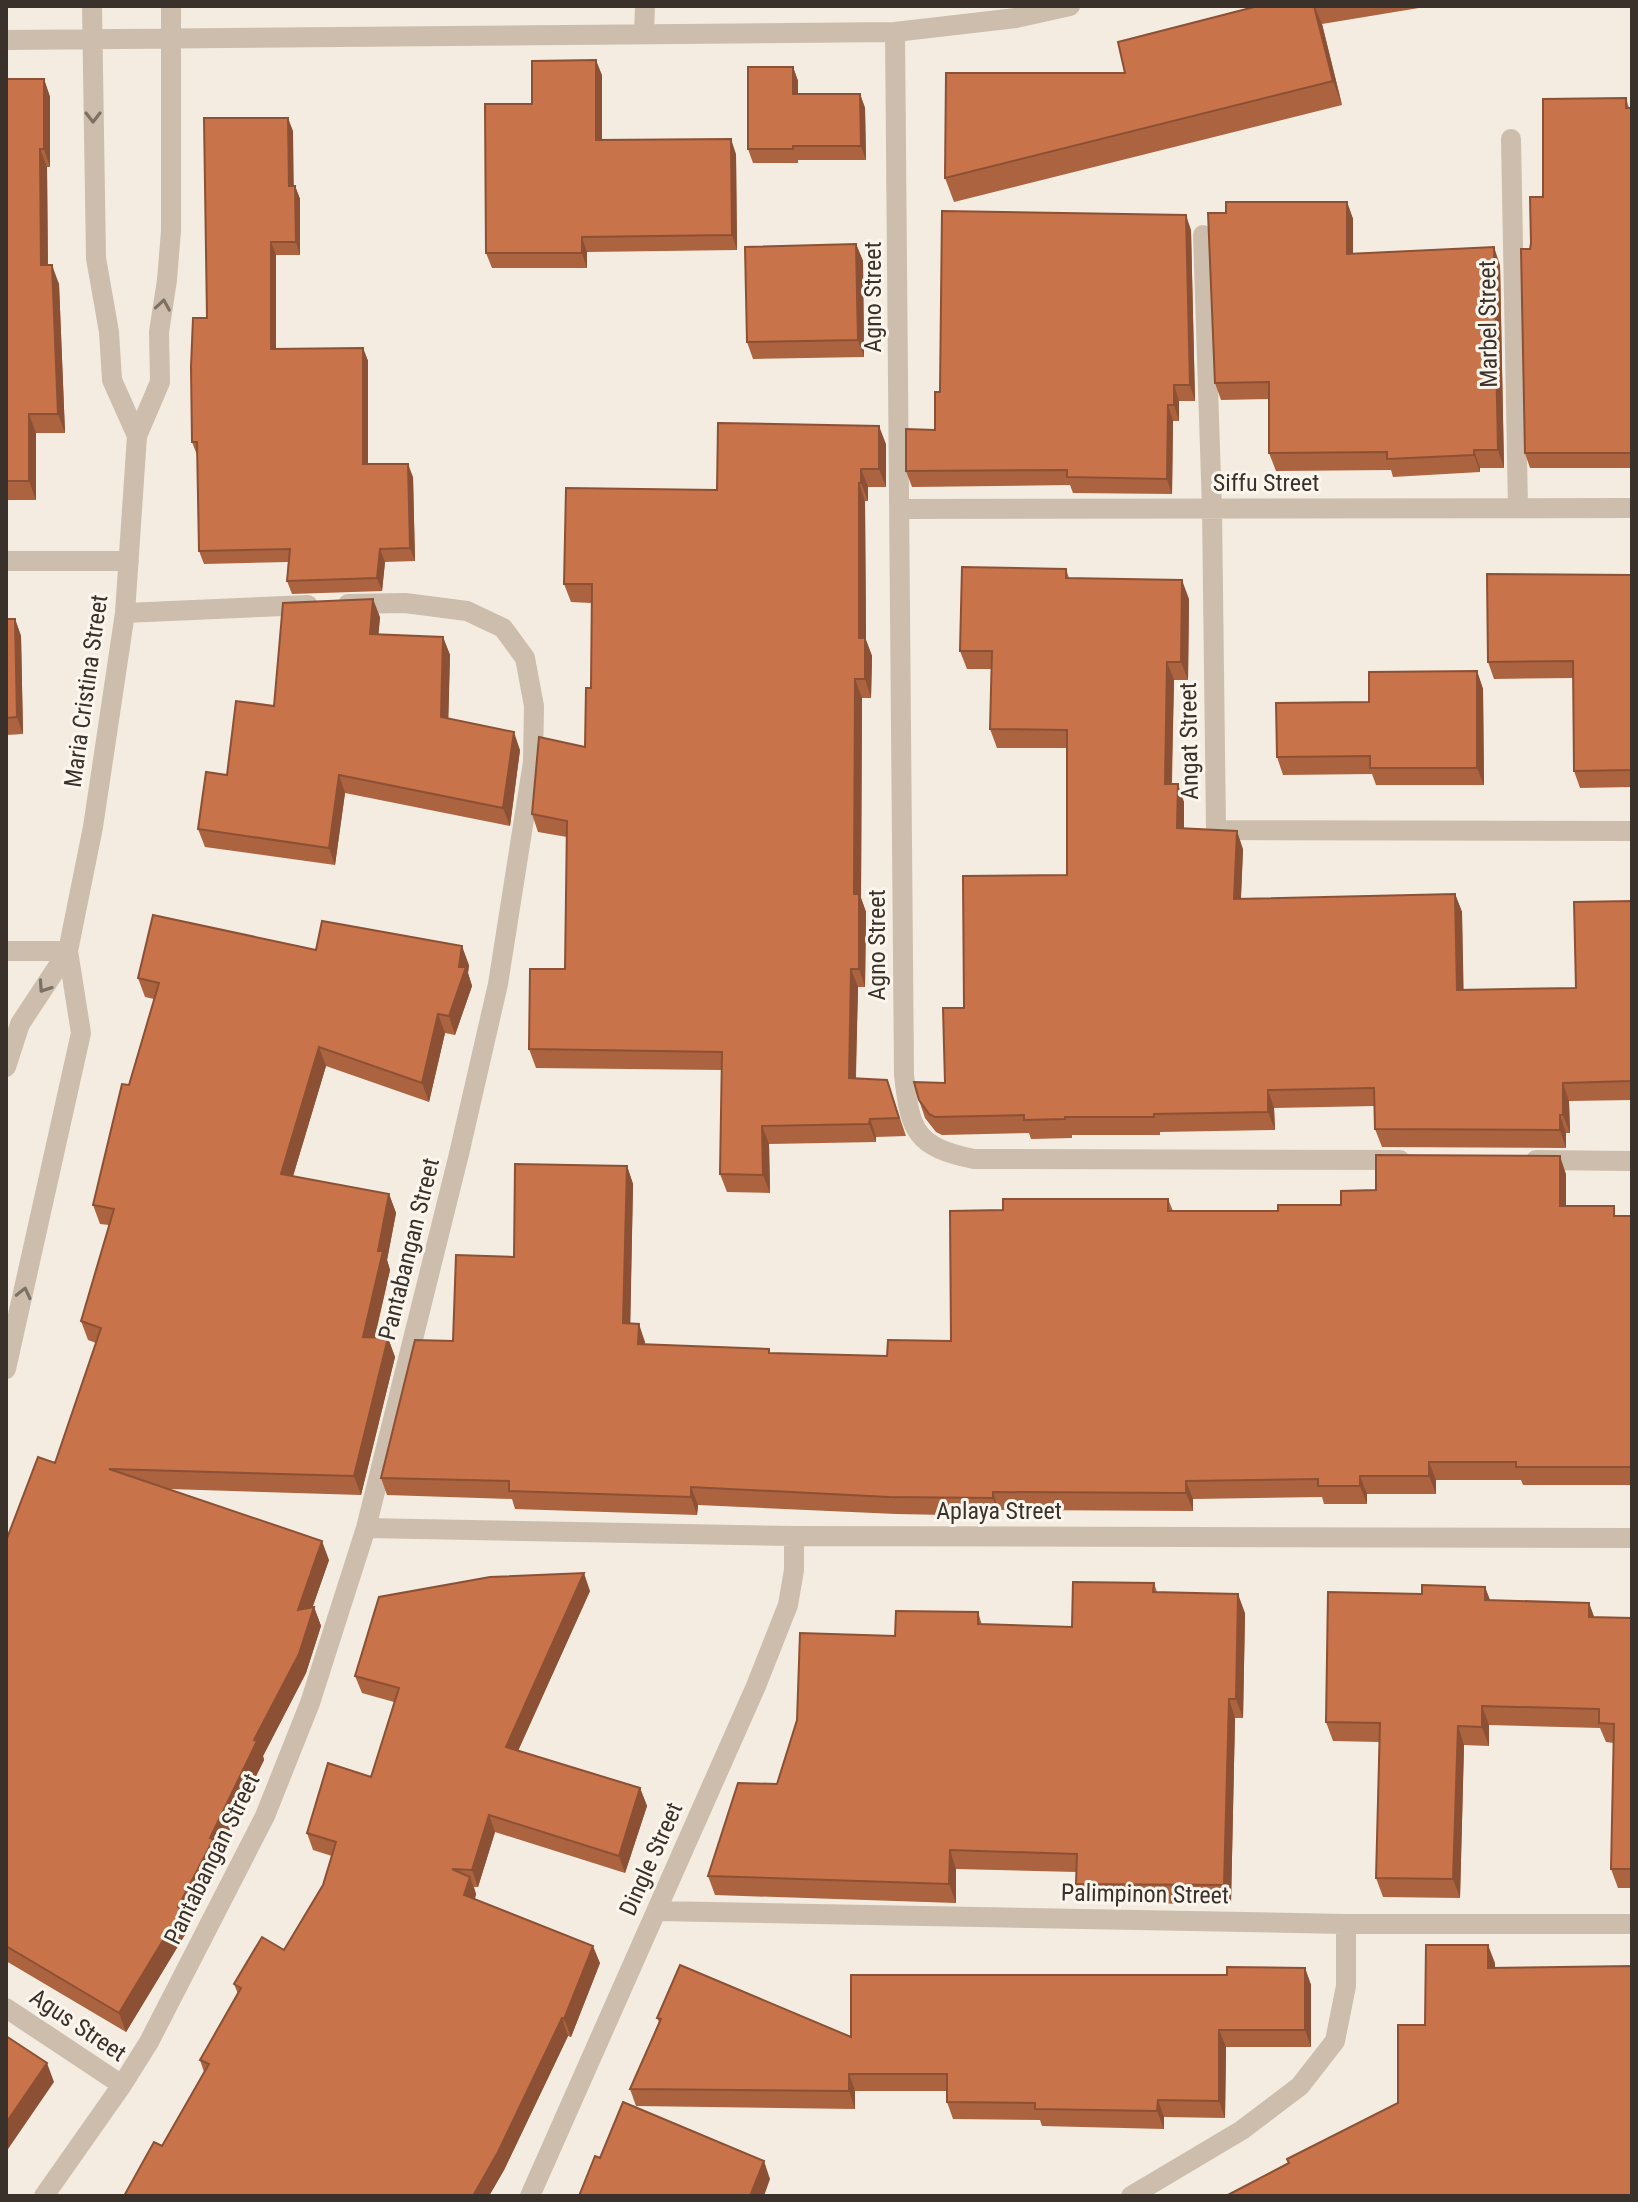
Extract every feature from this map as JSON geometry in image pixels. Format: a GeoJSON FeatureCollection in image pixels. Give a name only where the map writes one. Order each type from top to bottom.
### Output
{"type":"FeatureCollection","features":[{"type":"Feature","properties":{"kind":"street","name":"Maria Cristina Street"},"geometry":{"type":"LineString","coordinates":[[92,6],[96,258],[109,332],[112,380],[137,436]]}},
{"type":"Feature","properties":{"kind":"street","name":"Maria Cristina Street"},"geometry":{"type":"LineString","coordinates":[[7,1360],[81,1033],[68,951],[96,812],[125,613],[137,436],[160,382],[159,332],[169,269],[171,231],[171,6]]}},
{"type":"Feature","properties":{"kind":"street"},"geometry":{"type":"LineString","coordinates":[[644,33],[645,6]]}},
{"type":"Feature","properties":{"kind":"street"},"geometry":{"type":"LineString","coordinates":[[6,40],[895,32],[1016,18],[1070,6]]}},
{"type":"Feature","properties":{"kind":"street","name":"Agno Street"},"geometry":{"type":"LineString","coordinates":[[895,32],[904,1075],[914,1126],[926,1142],[945,1153],[974,1159],[1416,1160]]}},
{"type":"Feature","properties":{"kind":"street","name":"Marbel Street"},"geometry":{"type":"LineString","coordinates":[[1511,139],[1518,508]]}},
{"type":"Feature","properties":{"kind":"street","name":"Angat Street"},"geometry":{"type":"LineString","coordinates":[[1203,235],[1212,509],[1216,830],[1632,831]]}},
{"type":"Feature","properties":{"kind":"street","name":"Siffu Street"},"geometry":{"type":"LineString","coordinates":[[900,509],[1632,508]]}},
{"type":"Feature","properties":{"kind":"street"},"geometry":{"type":"LineString","coordinates":[[6,561],[129,561]]}},
{"type":"Feature","properties":{"kind":"street","name":"Pantabangan Street"},"geometry":{"type":"LineString","coordinates":[[44,2196],[149,2042],[265,1816],[310,1703],[366,1528],[455,1169],[498,984],[533,762],[534,706],[525,658],[503,628],[467,611],[405,603],[125,613]]}},
{"type":"Feature","properties":{"kind":"street"},"geometry":{"type":"LineString","coordinates":[[6,951],[68,951]]}},
{"type":"Feature","properties":{"kind":"street","name":"Maria Cristina Street"},"geometry":{"type":"LineString","coordinates":[[6,1067],[20,1024],[68,951]]}},
{"type":"Feature","properties":{"kind":"street"},"geometry":{"type":"LineString","coordinates":[[1508,1160],[1632,1161]]}},
{"type":"Feature","properties":{"kind":"street","name":"Aplaya Street"},"geometry":{"type":"LineString","coordinates":[[366,1528],[794,1536],[1632,1538]]}},
{"type":"Feature","properties":{"kind":"street","name":"Dingle Street"},"geometry":{"type":"LineString","coordinates":[[530,2196],[756,1686],[788,1605],[794,1570],[794,1536]]}},
{"type":"Feature","properties":{"kind":"street","name":"Palimpinon Street"},"geometry":{"type":"LineString","coordinates":[[657,1911],[1346,1924],[1632,1924]]}},
{"type":"Feature","properties":{"kind":"street"},"geometry":{"type":"LineString","coordinates":[[1131,2196],[1242,2130],[1300,2086],[1335,2041],[1346,1986],[1346,1924]]}},
{"type":"Feature","properties":{"kind":"street","name":"Agus Street"},"geometry":{"type":"LineString","coordinates":[[6,2008],[122,2085]]}},
{"type":"Feature","properties":{"kind":"building"},"geometry":{"type":"Polygon","coordinates":[[[1258,6],[1314,6],[1333,81],[945,178],[946,73],[1125,73],[1118,42],[1258,6]]]}},
{"type":"Feature","properties":{"kind":"building"},"geometry":{"type":"Polygon","coordinates":[[[596,60],[596,140],[731,139],[732,235],[582,237],[582,253],[486,253],[485,104],[532,104],[532,61],[596,60]]]}},
{"type":"Feature","properties":{"kind":"building"},"geometry":{"type":"Polygon","coordinates":[[[748,67],[793,67],[793,94],[860,94],[861,146],[748,149],[748,67]]]}},
{"type":"Feature","properties":{"kind":"building"},"geometry":{"type":"Polygon","coordinates":[[[6,79],[44,79],[44,149],[40,149],[41,265],[52,265],[58,414],[29,414],[29,481],[6,481],[6,79]]]}},
{"type":"Feature","properties":{"kind":"building"},"geometry":{"type":"Polygon","coordinates":[[[1626,98],[1626,108],[1632,108],[1632,453],[1525,453],[1521,249],[1530,249],[1530,197],[1543,197],[1543,99],[1626,98]]]}},
{"type":"Feature","properties":{"kind":"building"},"geometry":{"type":"Polygon","coordinates":[[[204,118],[288,118],[289,186],[295,186],[296,242],[271,242],[271,349],[363,348],[363,464],[408,464],[410,548],[380,549],[377,578],[287,581],[290,549],[199,551],[197,442],[192,442],[191,367],[193,318],[207,318],[204,118]]]}},
{"type":"Feature","properties":{"kind":"building"},"geometry":{"type":"Polygon","coordinates":[[[1226,202],[1347,202],[1347,254],[1494,247],[1498,450],[1474,450],[1474,455],[1387,459],[1387,452],[1269,453],[1269,382],[1215,383],[1208,213],[1226,213],[1226,202]]]}},
{"type":"Feature","properties":{"kind":"building"},"geometry":{"type":"Polygon","coordinates":[[[942,211],[1186,215],[1190,385],[1174,385],[1174,405],[1168,405],[1167,479],[1067,477],[1067,470],[906,471],[906,429],[935,430],[935,392],[940,392],[942,211]]]}},
{"type":"Feature","properties":{"kind":"building"},"geometry":{"type":"Polygon","coordinates":[[[856,244],[858,340],[747,342],[745,247],[856,244]]]}},
{"type":"Feature","properties":{"kind":"building"},"geometry":{"type":"Polygon","coordinates":[[[718,423],[879,426],[879,469],[861,469],[859,483],[859,638],[865,638],[865,679],[855,679],[854,894],[859,894],[859,969],[851,969],[849,1078],[887,1080],[899,1118],[870,1119],[869,1124],[762,1126],[763,1175],[720,1174],[722,1052],[529,1049],[530,969],[565,969],[567,821],[532,814],[539,737],[585,747],[586,688],[591,688],[592,584],[564,584],[566,488],[717,490],[718,423]]]}},
{"type":"Feature","properties":{"kind":"building"},"geometry":{"type":"Polygon","coordinates":[[[962,567],[1066,569],[1066,578],[1182,580],[1181,662],[1167,662],[1165,784],[1178,784],[1177,828],[1237,831],[1234,899],[1455,894],[1457,990],[1576,988],[1574,902],[1632,901],[1632,1081],[1563,1083],[1560,1130],[1375,1129],[1374,1088],[1268,1090],[1268,1112],[1024,1120],[1024,1115],[935,1117],[929,1114],[919,1100],[914,1082],[945,1083],[943,1008],[964,1008],[963,876],[1067,875],[1067,730],[990,729],[992,651],[960,651],[962,567]]]}},
{"type":"Feature","properties":{"kind":"building"},"geometry":{"type":"Polygon","coordinates":[[[1487,574],[1632,575],[1632,770],[1574,771],[1573,661],[1488,662],[1487,574]]]}},
{"type":"Feature","properties":{"kind":"building"},"geometry":{"type":"Polygon","coordinates":[[[373,599],[370,634],[443,637],[441,717],[514,732],[503,808],[339,775],[329,848],[198,829],[206,772],[227,775],[236,701],[274,706],[283,603],[373,599]]]}},
{"type":"Feature","properties":{"kind":"building"},"geometry":{"type":"Polygon","coordinates":[[[6,619],[15,619],[17,717],[6,718],[6,619]]]}},
{"type":"Feature","properties":{"kind":"building"},"geometry":{"type":"Polygon","coordinates":[[[1477,671],[1477,768],[1370,768],[1370,756],[1277,757],[1276,703],[1369,702],[1369,672],[1477,671]]]}},
{"type":"Feature","properties":{"kind":"building"},"geometry":{"type":"Polygon","coordinates":[[[153,915],[316,950],[322,921],[462,946],[459,967],[466,967],[449,1016],[438,1014],[422,1083],[319,1047],[281,1174],[389,1194],[378,1251],[383,1251],[363,1337],[388,1338],[354,1476],[109,1469],[322,1541],[298,1610],[314,1607],[299,1654],[254,1740],[257,1741],[210,1838],[213,1840],[178,1907],[182,1909],[119,2013],[6,1946],[6,1541],[38,1457],[55,1463],[101,1328],[81,1321],[114,1209],[93,1205],[122,1084],[129,1085],[159,983],[138,978],[153,915]]]}},
{"type":"Feature","properties":{"kind":"building"},"geometry":{"type":"Polygon","coordinates":[[[1376,1155],[1560,1156],[1560,1206],[1614,1206],[1614,1216],[1632,1216],[1632,1467],[1516,1467],[1516,1462],[1429,1462],[1429,1476],[1360,1476],[1360,1486],[1318,1486],[1318,1479],[1186,1481],[1186,1493],[993,1492],[993,1498],[889,1497],[691,1487],[691,1497],[509,1491],[509,1481],[381,1478],[415,1340],[453,1341],[456,1255],[514,1257],[515,1164],[627,1166],[623,1323],[639,1324],[638,1344],[769,1349],[769,1353],[887,1356],[888,1340],[951,1341],[950,1211],[1003,1210],[1003,1199],[1168,1199],[1168,1211],[1278,1211],[1278,1205],[1341,1205],[1341,1191],[1376,1190],[1376,1155]]]}},
{"type":"Feature","properties":{"kind":"building"},"geometry":{"type":"Polygon","coordinates":[[[584,1573],[506,1747],[640,1788],[619,1856],[489,1815],[472,1870],[452,1869],[470,1877],[464,1895],[593,1946],[564,2019],[473,2196],[124,2196],[154,2142],[162,2146],[209,2064],[200,2060],[241,1988],[234,1984],[262,1937],[284,1950],[323,1885],[336,1842],[307,1833],[328,1763],[371,1777],[399,1688],[355,1676],[379,1597],[490,1577],[584,1573]]]}},
{"type":"Feature","properties":{"kind":"building"},"geometry":{"type":"Polygon","coordinates":[[[1073,1582],[1154,1583],[1153,1592],[1238,1594],[1236,1699],[1229,1699],[1224,1885],[1076,1884],[1077,1854],[950,1850],[949,1884],[708,1876],[738,1783],[777,1784],[797,1720],[800,1633],[895,1636],[896,1611],[978,1612],[978,1624],[1072,1627],[1073,1582]]]}},
{"type":"Feature","properties":{"kind":"building"},"geometry":{"type":"Polygon","coordinates":[[[1422,1585],[1485,1587],[1485,1600],[1589,1603],[1589,1617],[1632,1618],[1632,1869],[1611,1869],[1614,1724],[1599,1723],[1599,1709],[1482,1706],[1482,1727],[1458,1726],[1453,1879],[1376,1878],[1380,1723],[1326,1722],[1328,1592],[1422,1594],[1422,1585]]]}},
{"type":"Feature","properties":{"kind":"building"},"geometry":{"type":"Polygon","coordinates":[[[1426,1945],[1488,1945],[1488,1968],[1632,1966],[1632,2196],[1226,2196],[1289,2163],[1287,2159],[1398,2103],[1398,2025],[1425,2025],[1426,1945]]]}},
{"type":"Feature","properties":{"kind":"building"},"geometry":{"type":"Polygon","coordinates":[[[680,1965],[851,2037],[851,1975],[1227,1975],[1227,1967],[1305,1968],[1305,2030],[1219,2030],[1219,2101],[1158,2100],[1157,2111],[1035,2109],[1035,2103],[947,2102],[947,2074],[849,2074],[849,2091],[630,2089],[661,2019],[657,2018],[680,1965]]]}},
{"type":"Feature","properties":{"kind":"building"},"geometry":{"type":"Polygon","coordinates":[[[6,2036],[47,2063],[6,2123],[6,2036]]]}},
{"type":"Feature","properties":{"kind":"building"},"geometry":{"type":"Polygon","coordinates":[[[623,2102],[764,2161],[750,2196],[579,2196],[595,2156],[600,2158],[623,2102]]]}}]}
